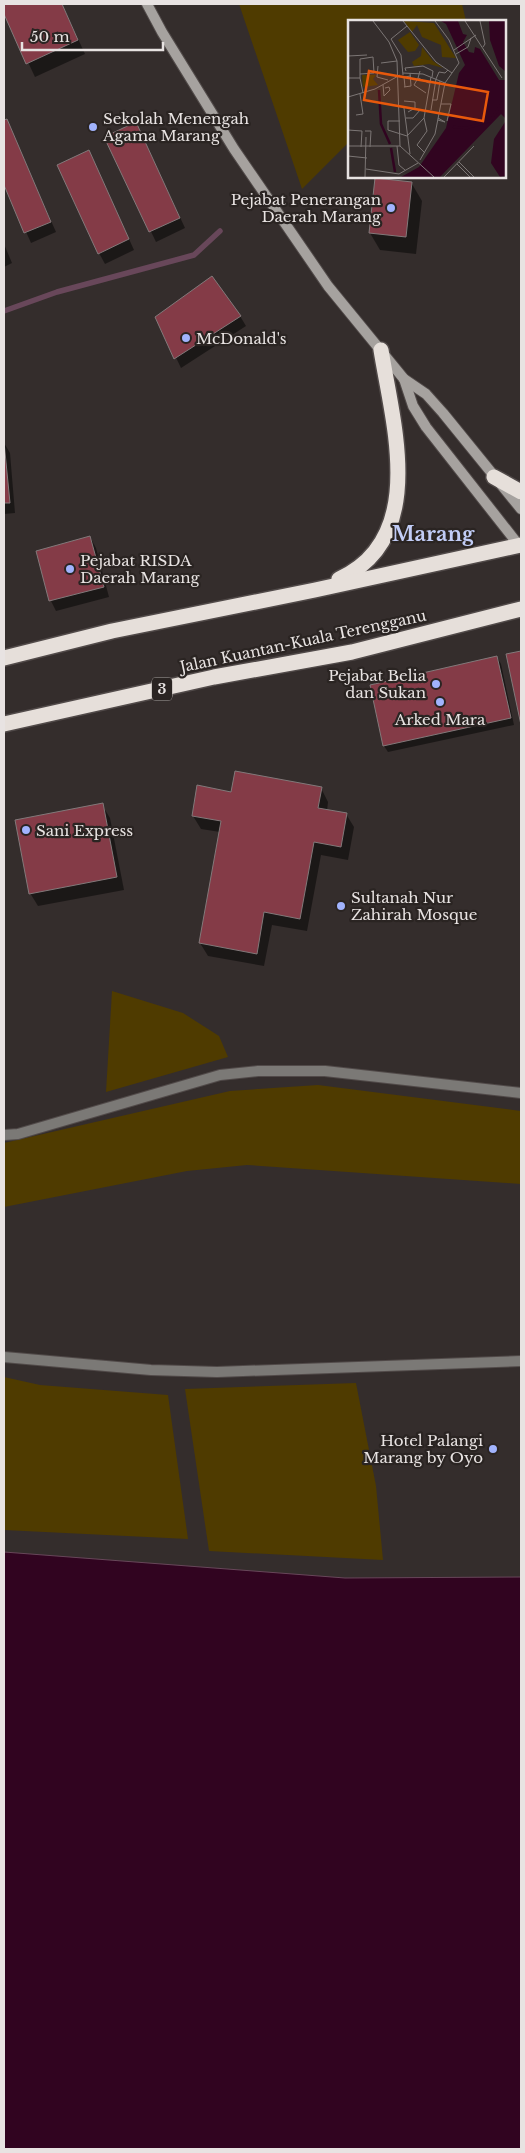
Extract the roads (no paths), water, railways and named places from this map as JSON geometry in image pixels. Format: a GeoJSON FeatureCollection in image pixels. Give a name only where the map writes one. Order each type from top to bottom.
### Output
{"type":"FeatureCollection","features":[{"type":"Feature","properties":{"kind":"highway"},"geometry":{"type":"LineString","coordinates":[[315,590],[361,568],[379,548],[395,510],[398,491],[398,456],[381,350]]}},
{"type":"Feature","properties":{"kind":"highway"},"geometry":{"type":"LineString","coordinates":[[494,477],[521,492]]}},
{"type":"Feature","properties":{"kind":"highway"},"geometry":{"type":"LineString","coordinates":[[4,658],[112,631],[521,546]]}},
{"type":"Feature","properties":{"kind":"highway","name":"Jalan Kuantan-Kuala Terengganu"},"geometry":{"type":"LineString","coordinates":[[4,724],[214,677],[352,652],[521,609]]}},
{"type":"Feature","properties":{"kind":"main road"},"geometry":{"type":"LineString","coordinates":[[147,4],[196,88],[280,217],[328,286],[404,379],[426,394],[443,413],[521,509]]}},
{"type":"Feature","properties":{"kind":"main road"},"geometry":{"type":"LineString","coordinates":[[404,379],[413,406],[426,427],[521,546]]}},
{"type":"Feature","properties":{"kind":"street"},"geometry":{"type":"LineString","coordinates":[[4,1135],[18,1134],[220,1075],[258,1070],[325,1071],[521,1093]]}},
{"type":"Feature","properties":{"kind":"street"},"geometry":{"type":"LineString","coordinates":[[4,1357],[151,1370],[216,1372],[521,1361]]}},
{"type":"Feature","properties":{"kind":"waterway"},"geometry":{"type":"LineString","coordinates":[[4,311],[57,292],[194,255],[220,231]]}},
{"type":"Feature","properties":{"kind":"place","name":"Sekolah Menengah Agama Marang"},"geometry":{"type":"Point","coordinates":[93,127]}},
{"type":"Feature","properties":{"kind":"place","name":"Pejabat Penerangan Daerah Marang"},"geometry":{"type":"Point","coordinates":[391,208]}},
{"type":"Feature","properties":{"kind":"place","name":"McDonald's"},"geometry":{"type":"Point","coordinates":[186,338]}},
{"type":"Feature","properties":{"kind":"place","name":"Pejabat RISDA Daerah Marang"},"geometry":{"type":"Point","coordinates":[70,569]}},
{"type":"Feature","properties":{"kind":"place","name":"Pejabat Belia dan Sukan"},"geometry":{"type":"Point","coordinates":[436,684]}},
{"type":"Feature","properties":{"kind":"place","name":"Arked Mara"},"geometry":{"type":"Point","coordinates":[440,702]}},
{"type":"Feature","properties":{"kind":"place","name":"Sani Express"},"geometry":{"type":"Point","coordinates":[26,830]}},
{"type":"Feature","properties":{"kind":"place","name":"Sultanah Nur Zahirah Mosque"},"geometry":{"type":"Point","coordinates":[341,906]}},
{"type":"Feature","properties":{"kind":"place","name":"Hotel Palangi Marang by Oyo"},"geometry":{"type":"Point","coordinates":[493,1449]}},
{"type":"Feature","properties":{"kind":"district","name":"Marang"},"geometry":{"type":"Point","coordinates":[433,534]}}]}
